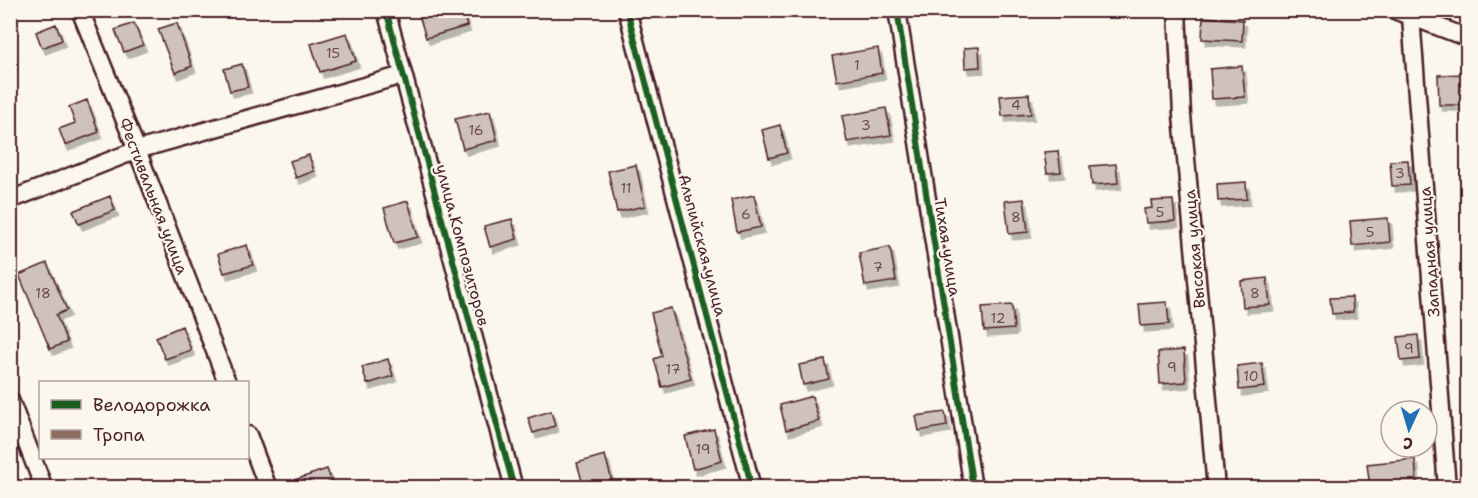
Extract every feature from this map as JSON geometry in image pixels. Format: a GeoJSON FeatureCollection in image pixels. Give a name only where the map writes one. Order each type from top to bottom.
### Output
{"type":"FeatureCollection","features":[{"type":"Feature","properties":{"kind":"street","name":"Фестивальная улица"},"geometry":{"type":"LineString","coordinates":[[80,10],[227,381]]}},
{"type":"Feature","properties":{"kind":"street","name":"улица Композиторов"},"geometry":{"type":"LineString","coordinates":[[386,10],[514,488]]}},
{"type":"Feature","properties":{"kind":"street","name":"Альпийская улица"},"geometry":{"type":"LineString","coordinates":[[627,10],[752,488]]}},
{"type":"Feature","properties":{"kind":"street","name":"Тихая улица"},"geometry":{"type":"LineString","coordinates":[[897,10],[973,488]]}},
{"type":"Feature","properties":{"kind":"street","name":"Высокая улица"},"geometry":{"type":"LineString","coordinates":[[1177,10],[1182,115],[1216,488]]}},
{"type":"Feature","properties":{"kind":"street"},"geometry":{"type":"LineString","coordinates":[[1394,10],[1467,38]]}},
{"type":"Feature","properties":{"kind":"street","name":"Западная улица"},"geometry":{"type":"LineString","coordinates":[[1411,17],[1447,488]]}},
{"type":"Feature","properties":{"kind":"street"},"geometry":{"type":"LineString","coordinates":[[10,200],[137,150],[403,75]]}},
{"type":"Feature","properties":{"kind":"street"},"geometry":{"type":"LineString","coordinates":[[10,400],[44,488]]}},
{"type":"Feature","properties":{"kind":"street"},"geometry":{"type":"LineString","coordinates":[[249,438],[268,488]]}},
{"type":"Feature","properties":{"kind":"building"},"geometry":{"type":"Polygon","coordinates":[[[434,10],[462,10],[467,26],[426,38],[419,15],[434,10]]]}},
{"type":"Feature","properties":{"kind":"building"},"geometry":{"type":"Polygon","coordinates":[[[1203,17],[1243,20],[1242,41],[1202,39],[1203,17]]]}},
{"type":"Feature","properties":{"kind":"building"},"geometry":{"type":"Polygon","coordinates":[[[134,23],[143,45],[124,52],[115,30],[134,23]]]}},
{"type":"Feature","properties":{"kind":"building"},"geometry":{"type":"Polygon","coordinates":[[[177,23],[192,66],[175,73],[158,29],[177,23]]]}},
{"type":"Feature","properties":{"kind":"building"},"geometry":{"type":"Polygon","coordinates":[[[56,24],[62,40],[42,48],[36,32],[56,24]]]}},
{"type":"Feature","properties":{"kind":"building"},"geometry":{"type":"Polygon","coordinates":[[[347,33],[356,61],[320,72],[311,44],[347,33]]]}},
{"type":"Feature","properties":{"kind":"building"},"geometry":{"type":"Polygon","coordinates":[[[979,47],[980,67],[965,68],[964,48],[979,47]]]}},
{"type":"Feature","properties":{"kind":"building"},"geometry":{"type":"Polygon","coordinates":[[[878,48],[882,73],[837,81],[832,56],[878,48]]]}},
{"type":"Feature","properties":{"kind":"building"},"geometry":{"type":"Polygon","coordinates":[[[242,64],[248,87],[230,91],[224,69],[242,64]]]}},
{"type":"Feature","properties":{"kind":"building"},"geometry":{"type":"Polygon","coordinates":[[[1242,66],[1245,97],[1212,99],[1210,69],[1242,66]]]}},
{"type":"Feature","properties":{"kind":"building"},"geometry":{"type":"Polygon","coordinates":[[[1464,74],[1465,105],[1439,105],[1438,75],[1464,74]]]}},
{"type":"Feature","properties":{"kind":"building"},"geometry":{"type":"Polygon","coordinates":[[[1029,94],[1031,114],[1002,116],[1000,96],[1029,94]]]}},
{"type":"Feature","properties":{"kind":"building"},"geometry":{"type":"Polygon","coordinates":[[[87,100],[99,132],[65,145],[59,129],[75,123],[69,107],[87,100]]]}},
{"type":"Feature","properties":{"kind":"building"},"geometry":{"type":"Polygon","coordinates":[[[886,108],[891,135],[847,142],[842,116],[886,108]]]}},
{"type":"Feature","properties":{"kind":"building"},"geometry":{"type":"Polygon","coordinates":[[[490,111],[497,140],[463,149],[455,119],[490,111]]]}},
{"type":"Feature","properties":{"kind":"building"},"geometry":{"type":"Polygon","coordinates":[[[780,125],[787,153],[769,158],[762,130],[780,125]]]}},
{"type":"Feature","properties":{"kind":"building"},"geometry":{"type":"Polygon","coordinates":[[[1058,151],[1061,172],[1047,173],[1044,152],[1058,151]]]}},
{"type":"Feature","properties":{"kind":"building"},"geometry":{"type":"Polygon","coordinates":[[[309,155],[314,171],[296,178],[290,161],[309,155]]]}},
{"type":"Feature","properties":{"kind":"building"},"geometry":{"type":"Polygon","coordinates":[[[1408,160],[1410,185],[1392,186],[1390,161],[1408,160]]]}},
{"type":"Feature","properties":{"kind":"building"},"geometry":{"type":"Polygon","coordinates":[[[1116,164],[1118,183],[1092,185],[1090,166],[1116,164]]]}},
{"type":"Feature","properties":{"kind":"building"},"geometry":{"type":"Polygon","coordinates":[[[636,165],[645,206],[617,212],[608,171],[636,165]]]}},
{"type":"Feature","properties":{"kind":"building"},"geometry":{"type":"Polygon","coordinates":[[[1246,182],[1247,199],[1218,201],[1217,184],[1246,182]]]}},
{"type":"Feature","properties":{"kind":"building"},"geometry":{"type":"Polygon","coordinates":[[[754,195],[761,227],[737,232],[731,200],[754,195]]]}},
{"type":"Feature","properties":{"kind":"building"},"geometry":{"type":"Polygon","coordinates":[[[110,196],[115,210],[79,224],[73,211],[110,196]]]}},
{"type":"Feature","properties":{"kind":"building"},"geometry":{"type":"Polygon","coordinates":[[[1024,199],[1028,232],[1009,234],[1005,201],[1024,199]]]}},
{"type":"Feature","properties":{"kind":"building"},"geometry":{"type":"Polygon","coordinates":[[[1173,200],[1175,221],[1146,223],[1144,209],[1152,208],[1151,201],[1173,200]]]}},
{"type":"Feature","properties":{"kind":"building"},"geometry":{"type":"Polygon","coordinates":[[[408,201],[418,237],[394,243],[384,208],[408,201]]]}},
{"type":"Feature","properties":{"kind":"building"},"geometry":{"type":"Polygon","coordinates":[[[1388,218],[1390,242],[1352,246],[1350,221],[1388,218]]]}},
{"type":"Feature","properties":{"kind":"building"},"geometry":{"type":"Polygon","coordinates":[[[512,219],[517,239],[490,247],[484,226],[512,219]]]}},
{"type":"Feature","properties":{"kind":"building"},"geometry":{"type":"Polygon","coordinates":[[[247,245],[253,265],[224,273],[218,254],[247,245]]]}},
{"type":"Feature","properties":{"kind":"building"},"geometry":{"type":"Polygon","coordinates":[[[890,247],[896,281],[865,286],[859,253],[890,247]]]}},
{"type":"Feature","properties":{"kind":"building"},"geometry":{"type":"Polygon","coordinates":[[[47,263],[67,310],[56,315],[67,342],[50,349],[19,275],[47,263]]]}},
{"type":"Feature","properties":{"kind":"building"},"geometry":{"type":"Polygon","coordinates":[[[1267,278],[1270,305],[1243,307],[1241,281],[1267,278]]]}},
{"type":"Feature","properties":{"kind":"building"},"geometry":{"type":"Polygon","coordinates":[[[1352,297],[1353,312],[1332,314],[1330,298],[1352,297]]]}},
{"type":"Feature","properties":{"kind":"building"},"geometry":{"type":"Polygon","coordinates":[[[1167,302],[1169,324],[1141,326],[1139,304],[1167,302]]]}},
{"type":"Feature","properties":{"kind":"building"},"geometry":{"type":"Polygon","coordinates":[[[1012,305],[1014,329],[984,331],[982,307],[1012,305]]]}},
{"type":"Feature","properties":{"kind":"building"},"geometry":{"type":"Polygon","coordinates":[[[671,308],[691,379],[662,387],[654,359],[662,356],[651,313],[671,308]]]}},
{"type":"Feature","properties":{"kind":"building"},"geometry":{"type":"Polygon","coordinates":[[[182,326],[191,350],[165,359],[156,337],[182,326]]]}},
{"type":"Feature","properties":{"kind":"building"},"geometry":{"type":"Polygon","coordinates":[[[1418,335],[1420,359],[1401,361],[1398,337],[1418,335]]]}},
{"type":"Feature","properties":{"kind":"building"},"geometry":{"type":"Polygon","coordinates":[[[1184,350],[1186,382],[1160,384],[1158,352],[1184,350]]]}},
{"type":"Feature","properties":{"kind":"building"},"geometry":{"type":"Polygon","coordinates":[[[388,359],[393,376],[367,384],[362,367],[388,359]]]}},
{"type":"Feature","properties":{"kind":"building"},"geometry":{"type":"Polygon","coordinates":[[[825,360],[829,379],[803,385],[799,365],[825,360]]]}},
{"type":"Feature","properties":{"kind":"building"},"geometry":{"type":"Polygon","coordinates":[[[1262,363],[1265,387],[1239,390],[1237,366],[1262,363]]]}},
{"type":"Feature","properties":{"kind":"building"},"geometry":{"type":"Polygon","coordinates":[[[812,396],[819,421],[786,430],[780,405],[812,396]]]}},
{"type":"Feature","properties":{"kind":"building"},"geometry":{"type":"Polygon","coordinates":[[[551,411],[555,426],[533,433],[528,418],[551,411]]]}},
{"type":"Feature","properties":{"kind":"building"},"geometry":{"type":"Polygon","coordinates":[[[945,412],[947,426],[919,431],[916,416],[945,412]]]}},
{"type":"Feature","properties":{"kind":"building"},"geometry":{"type":"Polygon","coordinates":[[[714,429],[722,461],[693,469],[685,436],[714,429]]]}},
{"type":"Feature","properties":{"kind":"building"},"geometry":{"type":"Polygon","coordinates":[[[605,455],[613,485],[605,488],[584,488],[577,463],[605,455]]]}},
{"type":"Feature","properties":{"kind":"building"},"geometry":{"type":"Polygon","coordinates":[[[1415,459],[1417,488],[1370,488],[1367,464],[1415,459]]]}},
{"type":"Feature","properties":{"kind":"building"},"geometry":{"type":"Polygon","coordinates":[[[327,469],[334,488],[281,488],[280,485],[327,469]]]}},
{"type":"Feature","properties":{"kind":"marked path"},"geometry":{"type":"LineString","coordinates":[[1411,17],[1414,10]]}},
{"type":"Feature","properties":{"kind":"cycle path"},"geometry":{"type":"LineString","coordinates":[[386,10],[514,488]]}},
{"type":"Feature","properties":{"kind":"cycle path"},"geometry":{"type":"LineString","coordinates":[[627,10],[752,488]]}},
{"type":"Feature","properties":{"kind":"cycle path"},"geometry":{"type":"LineString","coordinates":[[897,10],[973,488]]}}]}
